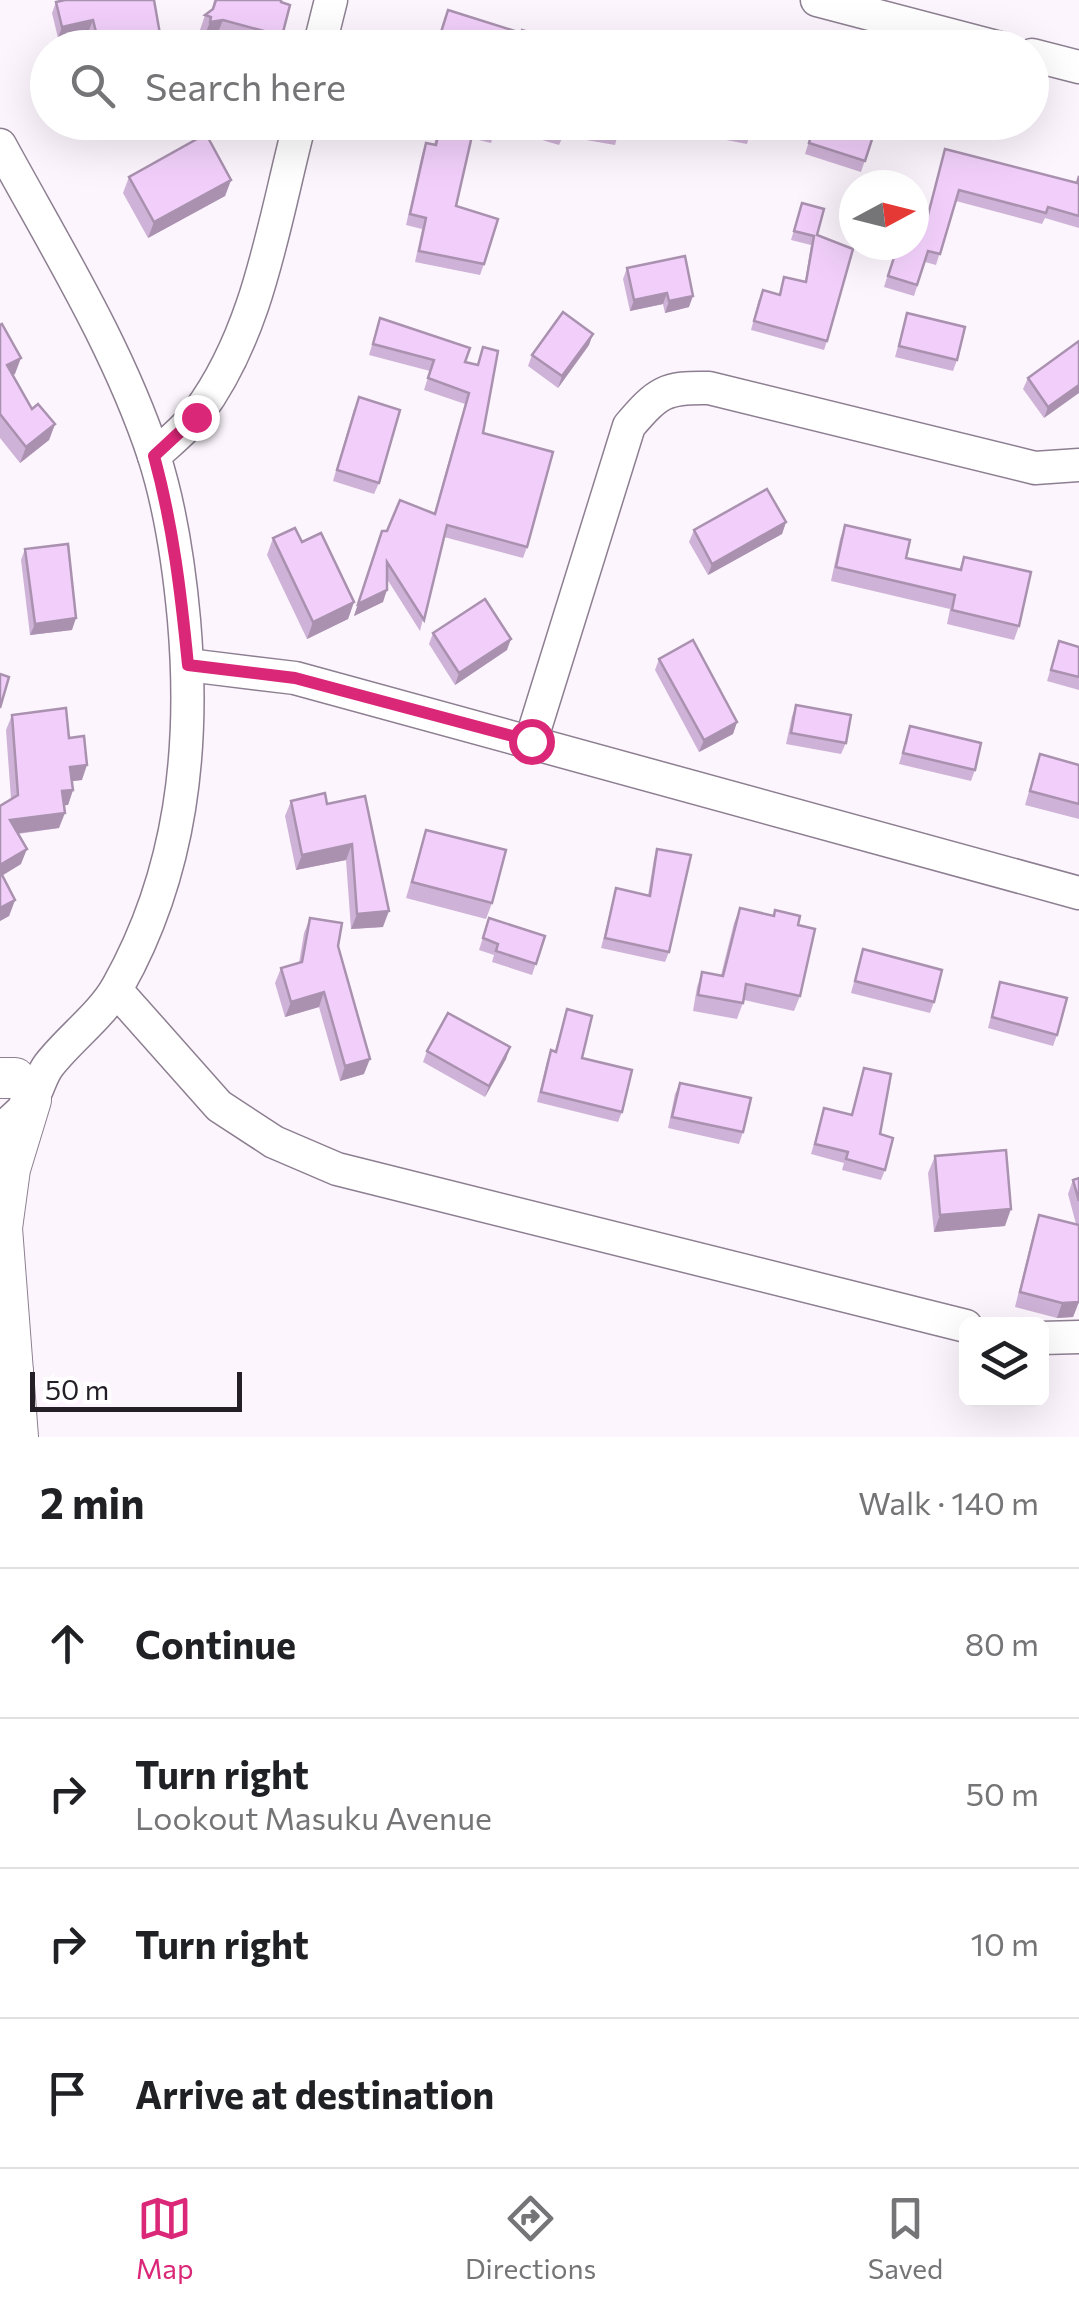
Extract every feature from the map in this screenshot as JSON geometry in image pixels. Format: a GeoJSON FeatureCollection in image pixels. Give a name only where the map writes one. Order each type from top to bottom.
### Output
{"type":"FeatureCollection","features":[{"type":"Feature","properties":{"kind":"main road"},"geometry":{"type":"LineString","coordinates":[[18,1082],[2,1228],[6,1353],[18,1437]]}},
{"type":"Feature","properties":{"kind":"street"},"geometry":{"type":"LineString","coordinates":[[324,30],[331,0]]}},
{"type":"Feature","properties":{"kind":"street"},"geometry":{"type":"LineString","coordinates":[[818,0],[932,30]]}},
{"type":"Feature","properties":{"kind":"street"},"geometry":{"type":"LineString","coordinates":[[1049,60],[1079,67]]}},
{"type":"Feature","properties":{"kind":"street"},"geometry":{"type":"LineString","coordinates":[[154,456],[196,417],[221,380],[249,318],[295,140]]}},
{"type":"Feature","properties":{"kind":"street"},"geometry":{"type":"LineString","coordinates":[[0,1131],[18,1082],[116,990],[162,890],[182,808],[188,745],[188,665],[175,548],[154,456],[100,329],[3,159]]}},
{"type":"Feature","properties":{"kind":"street"},"geometry":{"type":"LineString","coordinates":[[531,741],[630,426],[651,400],[664,391],[709,388],[1035,468],[1079,465]]}},
{"type":"Feature","properties":{"kind":"street"},"geometry":{"type":"LineString","coordinates":[[188,665],[295,678],[1079,894]]}},
{"type":"Feature","properties":{"kind":"street"},"geometry":{"type":"LineString","coordinates":[[116,990],[219,1106],[274,1142],[337,1169],[959,1324]]}},
{"type":"Feature","properties":{"kind":"street"},"geometry":{"type":"LineString","coordinates":[[1049,1338],[1079,1337]]}},
{"type":"Feature","properties":{"kind":"building"},"geometry":{"type":"Polygon","coordinates":[[[154,0],[159,30],[96,30],[93,20],[62,27],[56,2],[154,0]]]}},
{"type":"Feature","properties":{"kind":"building"},"geometry":{"type":"Polygon","coordinates":[[[216,0],[281,0],[290,5],[284,30],[260,30],[223,20],[210,22],[211,17],[205,15],[216,0]]]}},
{"type":"Feature","properties":{"kind":"building"},"geometry":{"type":"Polygon","coordinates":[[[448,10],[511,30],[442,30],[448,10]]]}},
{"type":"Feature","properties":{"kind":"building"},"geometry":{"type":"Polygon","coordinates":[[[195,140],[209,140],[231,180],[154,222],[129,177],[195,140]]]}},
{"type":"Feature","properties":{"kind":"building"},"geometry":{"type":"Polygon","coordinates":[[[437,140],[471,140],[456,206],[498,219],[484,264],[419,251],[426,218],[410,214],[426,143],[436,145],[437,140]]]}},
{"type":"Feature","properties":{"kind":"building"},"geometry":{"type":"Polygon","coordinates":[[[810,140],[872,140],[865,161],[809,143],[810,140]]]}},
{"type":"Feature","properties":{"kind":"building"},"geometry":{"type":"Polygon","coordinates":[[[945,149],[1077,183],[1079,176],[1079,216],[1048,207],[1046,213],[959,190],[940,254],[929,251],[929,211],[945,149]]]}},
{"type":"Feature","properties":{"kind":"building"},"geometry":{"type":"Polygon","coordinates":[[[802,203],[824,209],[817,235],[839,244],[839,260],[850,260],[827,341],[754,321],[763,290],[780,295],[784,277],[806,282],[814,236],[794,231],[802,203]]]}},
{"type":"Feature","properties":{"kind":"building"},"geometry":{"type":"Polygon","coordinates":[[[685,256],[693,296],[669,301],[667,293],[634,300],[627,268],[685,256]]]}},
{"type":"Feature","properties":{"kind":"building"},"geometry":{"type":"Polygon","coordinates":[[[893,260],[925,260],[917,285],[888,276],[893,260]]]}},
{"type":"Feature","properties":{"kind":"building"},"geometry":{"type":"Polygon","coordinates":[[[563,312],[593,334],[562,376],[532,355],[563,312]]]}},
{"type":"Feature","properties":{"kind":"building"},"geometry":{"type":"Polygon","coordinates":[[[907,313],[965,327],[957,360],[899,346],[907,313]]]}},
{"type":"Feature","properties":{"kind":"building"},"geometry":{"type":"Polygon","coordinates":[[[380,318],[470,348],[465,362],[478,365],[483,347],[498,351],[483,433],[553,452],[527,547],[447,525],[424,620],[387,562],[387,590],[358,604],[382,531],[387,531],[400,500],[435,514],[469,393],[428,378],[434,360],[373,344],[380,318]]]}},
{"type":"Feature","properties":{"kind":"building"},"geometry":{"type":"Polygon","coordinates":[[[2,324],[21,358],[7,365],[32,409],[38,404],[55,424],[26,447],[0,414],[2,324]]]}},
{"type":"Feature","properties":{"kind":"building"},"geometry":{"type":"Polygon","coordinates":[[[1079,341],[1079,385],[1048,407],[1028,378],[1079,341]]]}},
{"type":"Feature","properties":{"kind":"building"},"geometry":{"type":"Polygon","coordinates":[[[359,397],[400,410],[379,483],[337,470],[359,397]]]}},
{"type":"Feature","properties":{"kind":"building"},"geometry":{"type":"Polygon","coordinates":[[[767,489],[786,522],[712,564],[694,530],[767,489]]]}},
{"type":"Feature","properties":{"kind":"building"},"geometry":{"type":"Polygon","coordinates":[[[845,525],[910,540],[906,558],[961,570],[964,557],[1031,572],[1019,626],[952,610],[955,595],[836,567],[845,525]]]}},
{"type":"Feature","properties":{"kind":"building"},"geometry":{"type":"Polygon","coordinates":[[[295,528],[302,542],[321,533],[354,602],[313,622],[273,538],[295,528]]]}},
{"type":"Feature","properties":{"kind":"building"},"geometry":{"type":"Polygon","coordinates":[[[68,544],[76,618],[35,624],[25,549],[68,544]]]}},
{"type":"Feature","properties":{"kind":"building"},"geometry":{"type":"Polygon","coordinates":[[[485,599],[511,639],[459,673],[433,633],[485,599]]]}},
{"type":"Feature","properties":{"kind":"building"},"geometry":{"type":"Polygon","coordinates":[[[693,640],[737,722],[704,740],[659,659],[693,640]]]}},
{"type":"Feature","properties":{"kind":"building"},"geometry":{"type":"Polygon","coordinates":[[[1059,641],[1079,647],[1079,677],[1051,670],[1059,641]]]}},
{"type":"Feature","properties":{"kind":"building"},"geometry":{"type":"Polygon","coordinates":[[[0,674],[9,677],[0,708],[0,674]]]}},
{"type":"Feature","properties":{"kind":"building"},"geometry":{"type":"Polygon","coordinates":[[[796,705],[851,715],[846,743],[791,733],[796,705]]]}},
{"type":"Feature","properties":{"kind":"building"},"geometry":{"type":"Polygon","coordinates":[[[66,708],[69,738],[84,736],[87,765],[70,767],[73,790],[62,791],[65,813],[10,820],[27,849],[0,865],[0,806],[18,795],[12,715],[66,708]]]}},
{"type":"Feature","properties":{"kind":"building"},"geometry":{"type":"Polygon","coordinates":[[[910,726],[981,743],[975,770],[903,753],[910,726]]]}},
{"type":"Feature","properties":{"kind":"building"},"geometry":{"type":"Polygon","coordinates":[[[1040,754],[1079,765],[1079,804],[1030,791],[1040,754]]]}},
{"type":"Feature","properties":{"kind":"building"},"geometry":{"type":"Polygon","coordinates":[[[325,793],[327,804],[365,796],[389,911],[357,914],[352,844],[302,855],[291,801],[325,793]]]}},
{"type":"Feature","properties":{"kind":"building"},"geometry":{"type":"Polygon","coordinates":[[[426,830],[506,850],[492,903],[412,882],[426,830]]]}},
{"type":"Feature","properties":{"kind":"building"},"geometry":{"type":"Polygon","coordinates":[[[657,849],[691,855],[669,952],[605,938],[616,888],[650,896],[657,849]]]}},
{"type":"Feature","properties":{"kind":"building"},"geometry":{"type":"Polygon","coordinates":[[[0,871],[15,900],[0,908],[0,871]]]}},
{"type":"Feature","properties":{"kind":"building"},"geometry":{"type":"Polygon","coordinates":[[[740,908],[774,916],[775,910],[800,916],[798,925],[815,929],[800,996],[746,984],[743,1003],[698,995],[702,972],[723,976],[740,908]]]}},
{"type":"Feature","properties":{"kind":"building"},"geometry":{"type":"Polygon","coordinates":[[[310,918],[342,923],[338,946],[370,1059],[345,1066],[324,992],[291,1002],[281,968],[302,962],[310,918]]]}},
{"type":"Feature","properties":{"kind":"building"},"geometry":{"type":"Polygon","coordinates":[[[489,918],[545,936],[536,964],[496,951],[498,944],[483,938],[489,918]]]}},
{"type":"Feature","properties":{"kind":"building"},"geometry":{"type":"Polygon","coordinates":[[[863,949],[942,970],[934,1002],[855,981],[863,949]]]}},
{"type":"Feature","properties":{"kind":"building"},"geometry":{"type":"Polygon","coordinates":[[[1000,982],[1067,998],[1057,1035],[992,1017],[1000,982]]]}},
{"type":"Feature","properties":{"kind":"building"},"geometry":{"type":"Polygon","coordinates":[[[567,1009],[592,1016],[582,1058],[632,1070],[622,1112],[541,1092],[551,1050],[556,1052],[567,1009]]]}},
{"type":"Feature","properties":{"kind":"building"},"geometry":{"type":"Polygon","coordinates":[[[448,1013],[510,1047],[489,1086],[427,1051],[448,1013]]]}},
{"type":"Feature","properties":{"kind":"building"},"geometry":{"type":"Polygon","coordinates":[[[864,1068],[891,1074],[880,1134],[893,1138],[885,1170],[846,1159],[848,1152],[815,1144],[824,1108],[852,1115],[864,1068]]]}},
{"type":"Feature","properties":{"kind":"building"},"geometry":{"type":"Polygon","coordinates":[[[680,1083],[751,1098],[743,1132],[672,1117],[680,1083]]]}},
{"type":"Feature","properties":{"kind":"building"},"geometry":{"type":"Polygon","coordinates":[[[1006,1150],[1011,1209],[940,1215],[935,1156],[1006,1150]]]}},
{"type":"Feature","properties":{"kind":"building"},"geometry":{"type":"Polygon","coordinates":[[[1079,1178],[1079,1201],[1073,1180],[1079,1178]]]}},
{"type":"Feature","properties":{"kind":"building"},"geometry":{"type":"Polygon","coordinates":[[[1039,1215],[1079,1225],[1079,1302],[1062,1303],[1020,1292],[1039,1215]]]}},
{"type":"Feature","properties":{"kind":"route"},"geometry":{"type":"LineString","coordinates":[[196,417],[154,456],[170,514],[188,665],[295,678],[531,741]]}}]}
